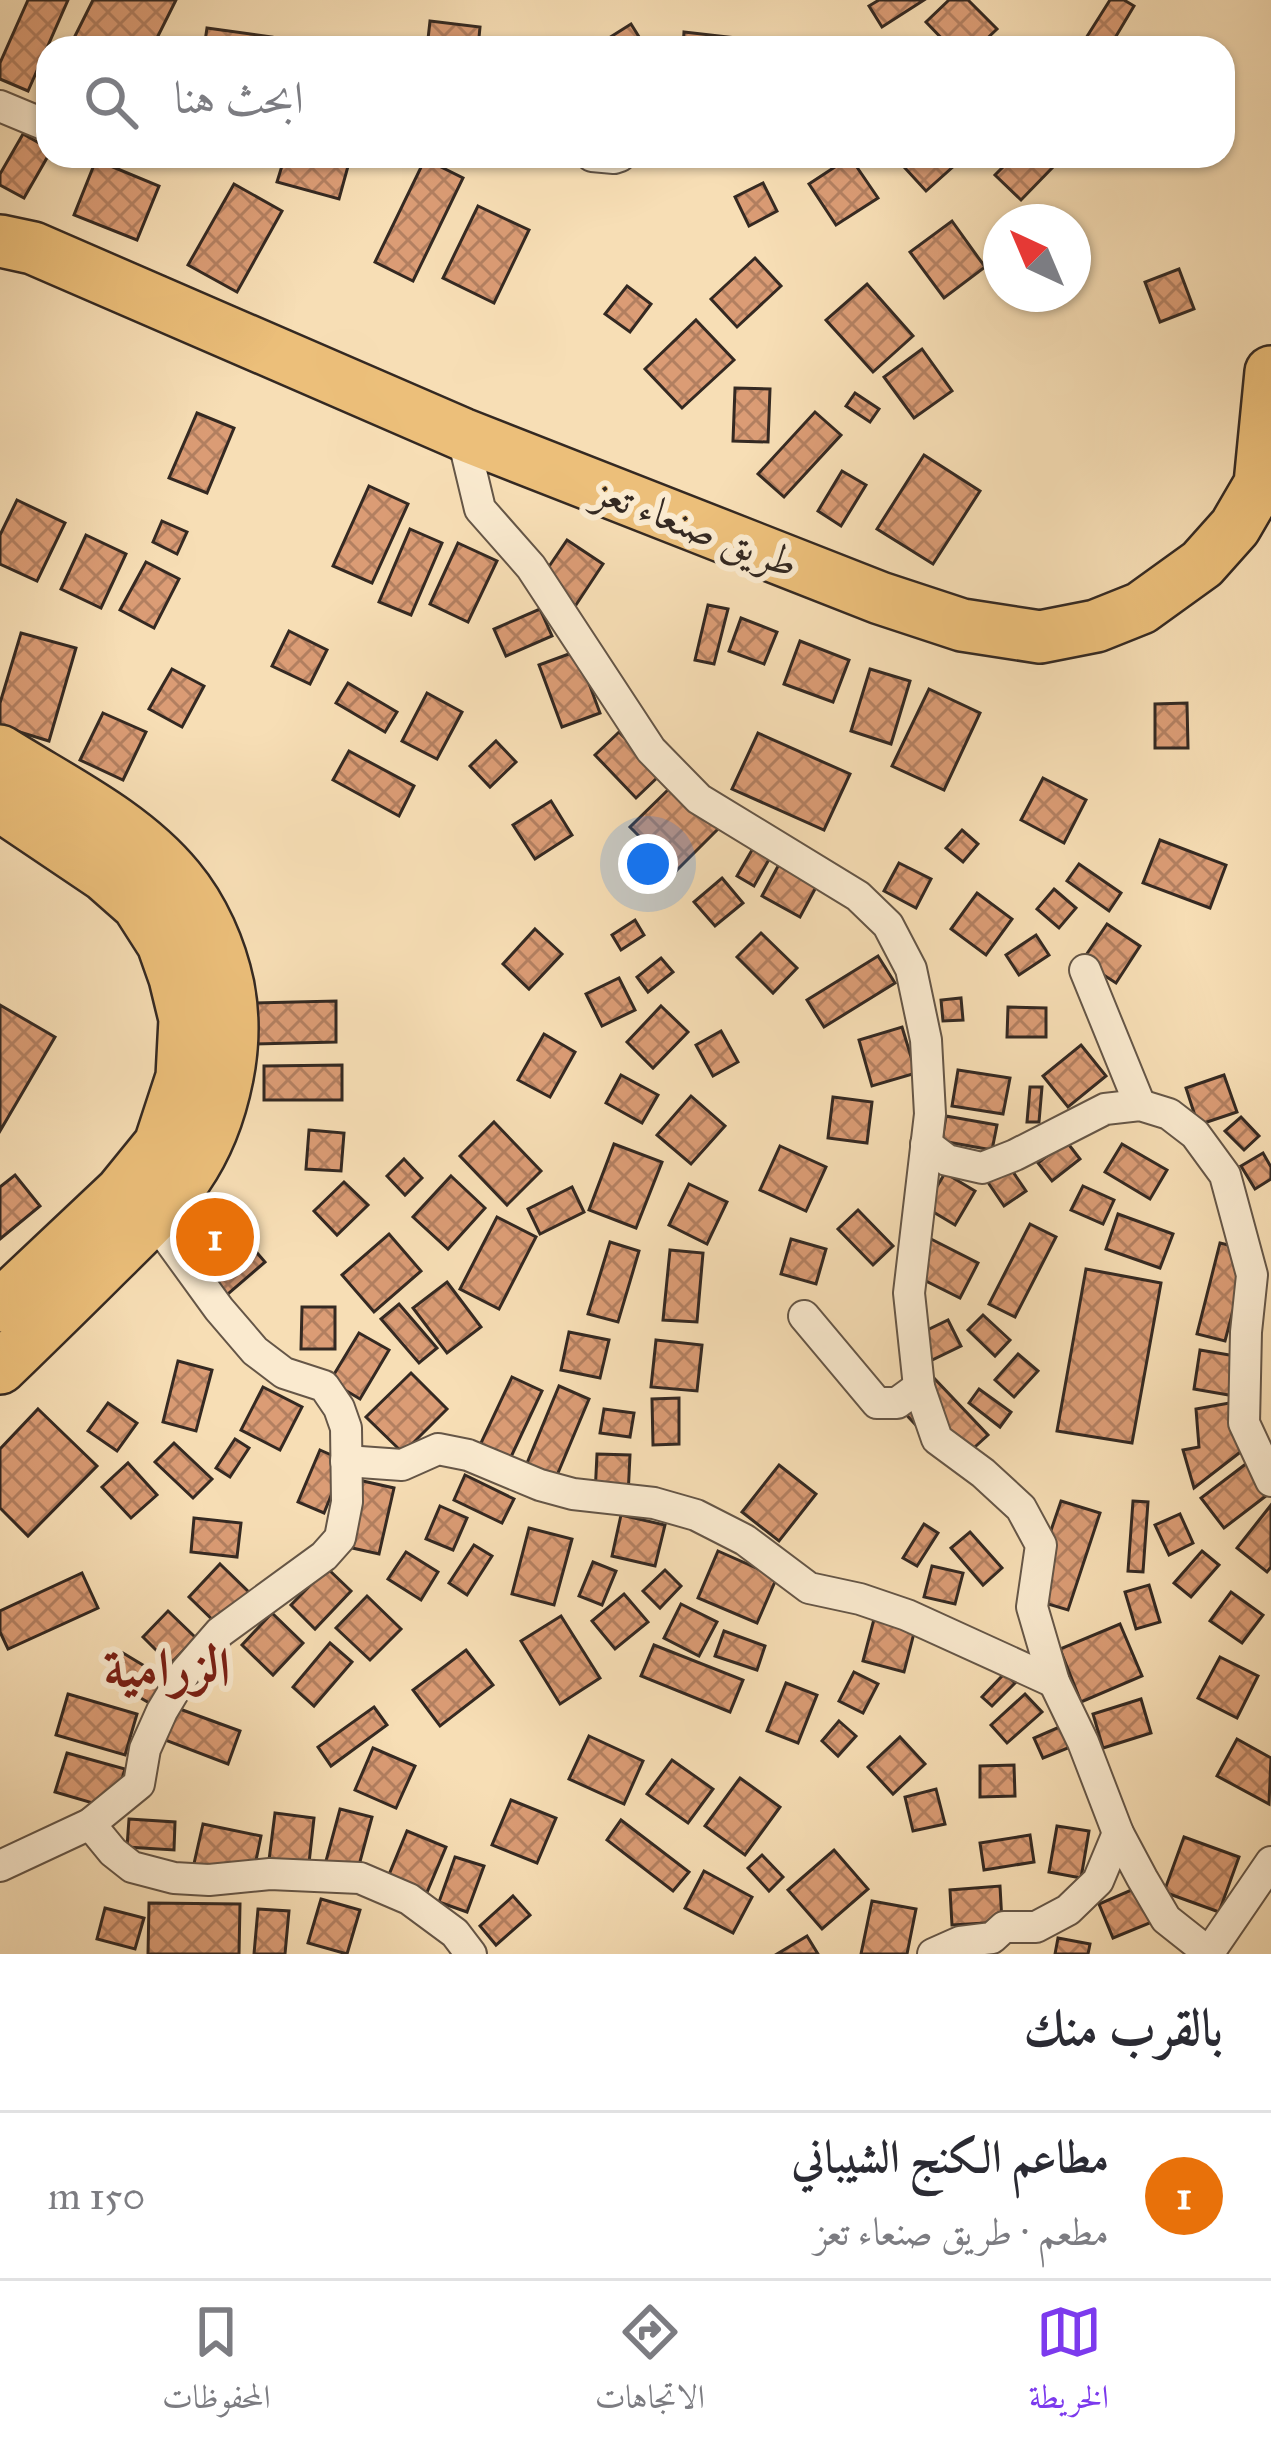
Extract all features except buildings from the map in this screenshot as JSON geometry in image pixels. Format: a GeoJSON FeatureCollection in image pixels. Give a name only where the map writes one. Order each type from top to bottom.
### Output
{"type":"FeatureCollection","features":[{"type":"Feature","properties":{"kind":"highway","name":"طريق صنعاء تعز"},"geometry":{"type":"LineString","coordinates":[[0,241],[33,248],[462,434],[880,598],[962,625],[1040,637],[1096,626],[1142,608],[1202,564],[1235,527],[1260,484],[1271,372]]}},
{"type":"Feature","properties":{"kind":"highway"},"geometry":{"type":"LineString","coordinates":[[0,751],[131,834],[178,878],[201,913],[223,964],[233,1047],[219,1116],[205,1150],[172,1198],[0,1368]]}},
{"type":"Feature","properties":{"kind":"highway"},"geometry":{"type":"LineString","coordinates":[[0,805],[104,875],[138,905],[163,944],[185,1018],[182,1077],[160,1144],[121,1192],[0,1306]]}},
{"type":"Feature","properties":{"kind":"street"},"geometry":{"type":"LineString","coordinates":[[0,106],[36,121]]}},
{"type":"Feature","properties":{"kind":"street"},"geometry":{"type":"LineString","coordinates":[[462,434],[480,508],[531,567],[651,750],[699,799],[858,896],[888,925],[911,969],[926,1040],[930,1114],[909,1294],[919,1387],[938,1439],[1021,1508],[1041,1545],[1032,1607],[1054,1682],[1118,1833],[1166,1919],[1209,1953],[1271,1862]]}},
{"type":"Feature","properties":{"kind":"street"},"geometry":{"type":"LineString","coordinates":[[1085,970],[1140,1105]]}},
{"type":"Feature","properties":{"kind":"street"},"geometry":{"type":"LineString","coordinates":[[926,1144],[947,1160],[982,1168],[1105,1109],[1140,1105],[1169,1114],[1195,1134],[1225,1174],[1252,1275],[1244,1423],[1271,1481]]}},
{"type":"Feature","properties":{"kind":"street"},"geometry":{"type":"LineString","coordinates":[[0,1866],[91,1824],[139,1784],[145,1749],[185,1671],[220,1632],[324,1556],[340,1538],[347,1502],[346,1428],[339,1408],[324,1386],[284,1372],[254,1352],[153,1218]]}},
{"type":"Feature","properties":{"kind":"street"},"geometry":{"type":"LineString","coordinates":[[804,1316],[877,1403],[897,1403],[919,1387]]}},
{"type":"Feature","properties":{"kind":"street"},"geometry":{"type":"LineString","coordinates":[[346,1461],[402,1465],[438,1449],[468,1455],[573,1494],[654,1503],[696,1515],[745,1540],[809,1588],[860,1598],[907,1615],[1054,1682]]}},
{"type":"Feature","properties":{"kind":"street"},"geometry":{"type":"LineString","coordinates":[[91,1824],[132,1867],[174,1878],[270,1874],[360,1878],[409,1899],[455,1933],[471,1954]]}},
{"type":"Feature","properties":{"kind":"street"},"geometry":{"type":"LineString","coordinates":[[933,1954],[960,1942],[1002,1941],[1067,1910],[1098,1881],[1118,1833]]}},
{"type":"Feature","properties":{"kind":"place","name":"مطاعم الكنج الشيباني"},"geometry":{"type":"Point","coordinates":[215,1237]}},
{"type":"Feature","properties":{"kind":"district","name":"الزرامية"},"geometry":{"type":"Point","coordinates":[167,1667]}}]}
